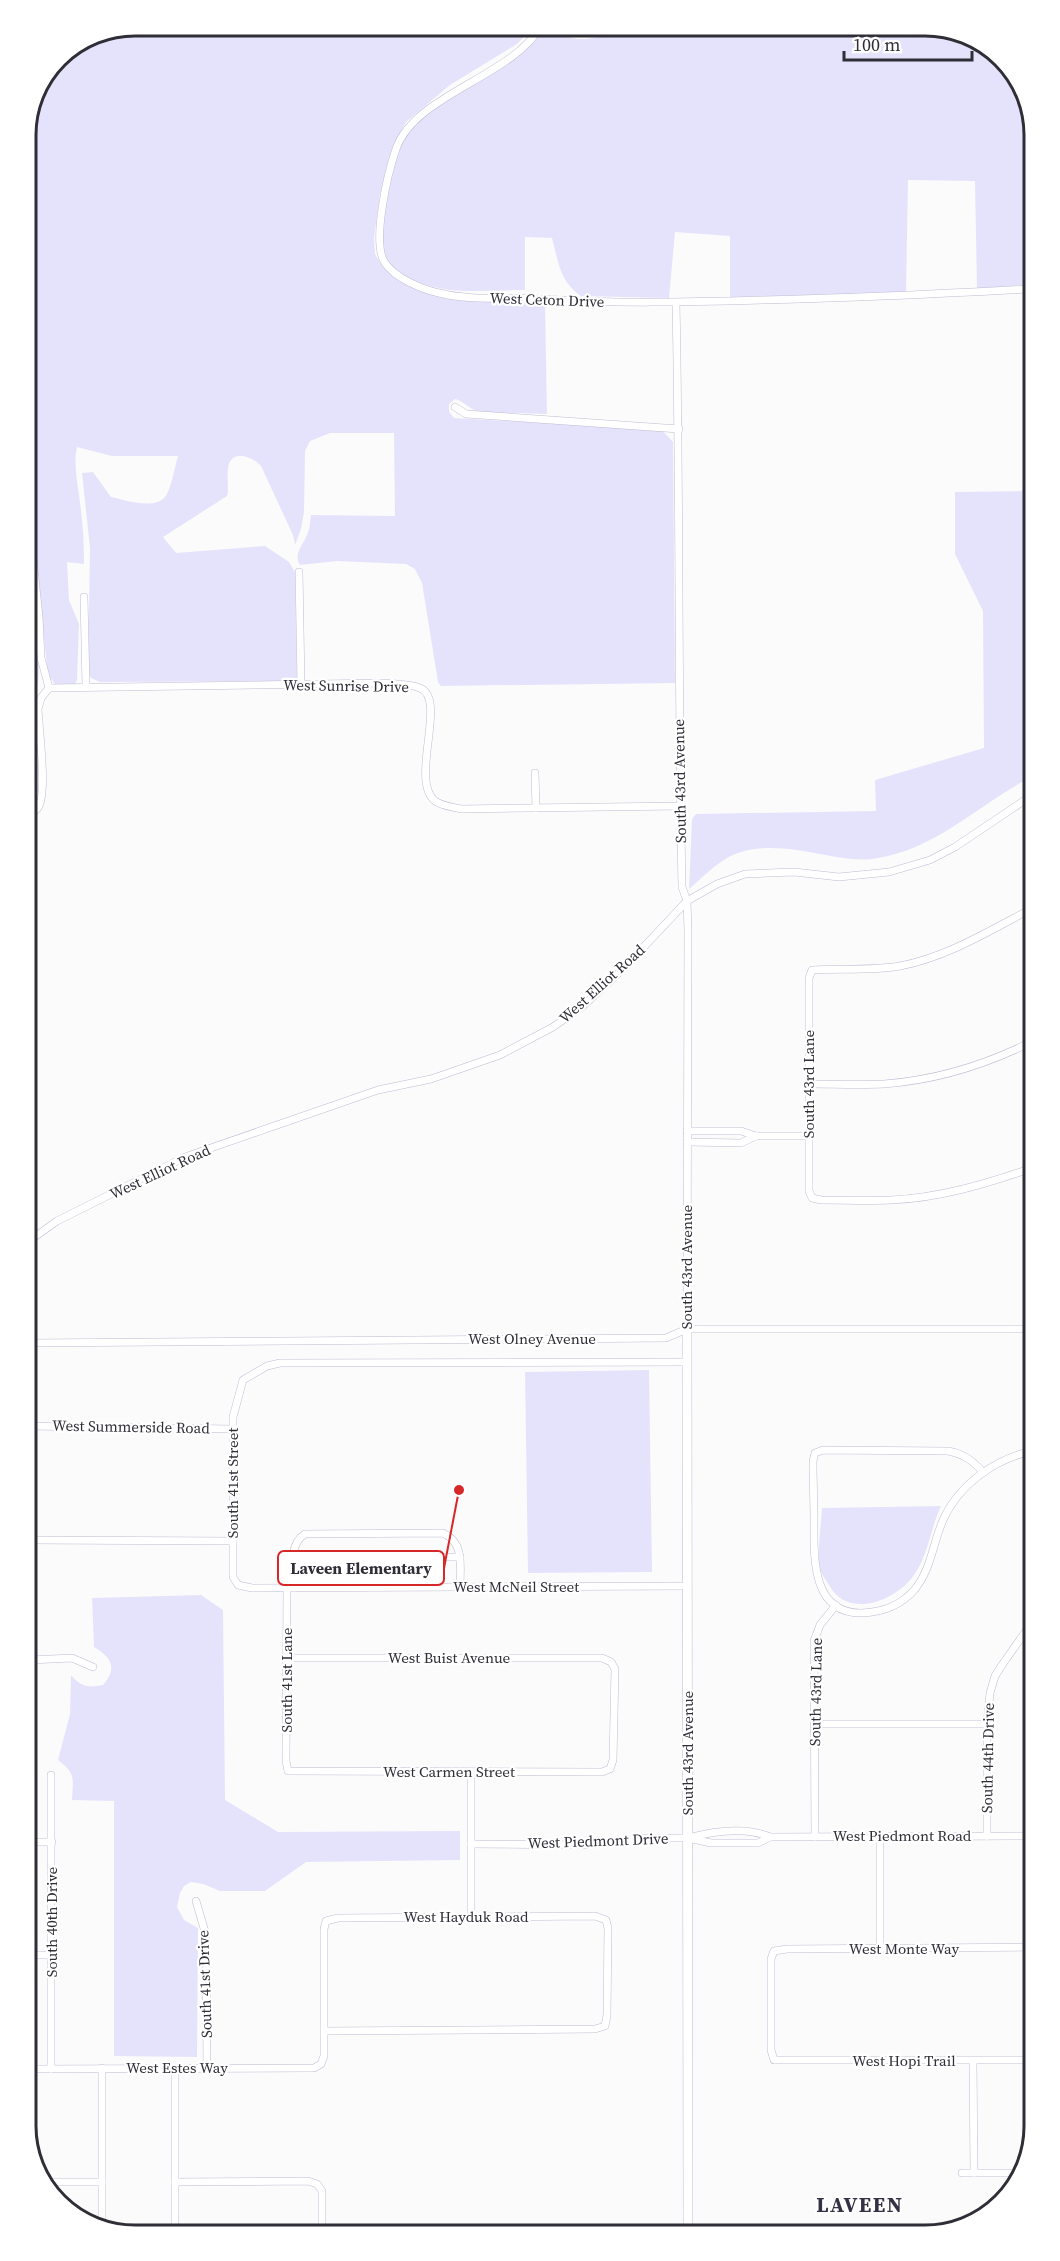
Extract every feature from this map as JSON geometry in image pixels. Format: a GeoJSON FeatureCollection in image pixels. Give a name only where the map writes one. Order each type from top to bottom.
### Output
{"type":"FeatureCollection","features":[{"type":"Feature","properties":{"kind":"street","name":"West Ceton Drive"},"geometry":{"type":"LineString","coordinates":[[533,36],[514,54],[471,83],[447,95],[408,127],[396,147],[383,199],[380,252],[385,264],[419,287],[440,294],[581,302],[676,303],[962,294],[1024,289]]}},
{"type":"Feature","properties":{"kind":"street","name":"South 43rd Avenue"},"geometry":{"type":"LineString","coordinates":[[676,303],[682,887],[687,901],[688,2225]]}},
{"type":"Feature","properties":{"kind":"street"},"geometry":{"type":"LineString","coordinates":[[455,407],[466,414],[679,429]]}},
{"type":"Feature","properties":{"kind":"street"},"geometry":{"type":"LineString","coordinates":[[299,572],[301,684]]}},
{"type":"Feature","properties":{"kind":"street"},"geometry":{"type":"LineString","coordinates":[[36,588],[41,658],[49,688],[41,698],[38,709],[42,782],[40,805],[36,811]]}},
{"type":"Feature","properties":{"kind":"street"},"geometry":{"type":"LineString","coordinates":[[84,597],[86,686]]}},
{"type":"Feature","properties":{"kind":"street","name":"West Sunrise Drive"},"geometry":{"type":"LineString","coordinates":[[49,688],[383,683],[420,688],[427,693],[431,705],[425,775],[428,792],[435,801],[461,809],[681,806]]}},
{"type":"Feature","properties":{"kind":"street"},"geometry":{"type":"LineString","coordinates":[[535,773],[536,808]]}},
{"type":"Feature","properties":{"kind":"street","name":"West Elliot Road"},"geometry":{"type":"LineString","coordinates":[[36,1236],[57,1221],[184,1157],[378,1090],[431,1080],[500,1055],[553,1027],[583,1006],[623,969],[687,901],[717,884],[745,874],[794,872],[839,877],[889,872],[930,860],[955,847],[1024,801]]}},
{"type":"Feature","properties":{"kind":"street","name":"South 43rd Lane"},"geometry":{"type":"LineString","coordinates":[[1024,913],[958,947],[919,962],[879,968],[812,970],[809,978],[809,1191],[812,1198],[893,1200],[984,1184],[1024,1171]]}},
{"type":"Feature","properties":{"kind":"street"},"geometry":{"type":"LineString","coordinates":[[809,1084],[882,1084],[930,1078],[974,1067],[1024,1046]]}},
{"type":"Feature","properties":{"kind":"street"},"geometry":{"type":"LineString","coordinates":[[687,1131],[741,1131],[756,1136],[809,1136]]}},
{"type":"Feature","properties":{"kind":"street"},"geometry":{"type":"LineString","coordinates":[[725,1131],[725,1142]]}},
{"type":"Feature","properties":{"kind":"street"},"geometry":{"type":"LineString","coordinates":[[687,1142],[741,1143],[756,1136]]}},
{"type":"Feature","properties":{"kind":"street","name":"West Olney Avenue"},"geometry":{"type":"LineString","coordinates":[[36,1343],[666,1338],[687,1329],[1024,1329]]}},
{"type":"Feature","properties":{"kind":"street","name":"South 41st Street"},"geometry":{"type":"LineString","coordinates":[[238,1585],[233,1577],[234,1417],[243,1380],[267,1366],[280,1363],[686,1362]]}},
{"type":"Feature","properties":{"kind":"street","name":"West Summerside Road"},"geometry":{"type":"LineString","coordinates":[[36,1426],[234,1429]]}},
{"type":"Feature","properties":{"kind":"street"},"geometry":{"type":"LineString","coordinates":[[983,1472],[969,1458],[948,1451],[823,1450],[815,1453],[813,1461],[815,1569],[820,1587],[826,1596],[836,1605],[856,1613],[881,1611],[893,1607],[913,1591],[922,1579],[944,1518],[962,1492],[983,1472],[1011,1457],[1024,1453]]}},
{"type":"Feature","properties":{"kind":"street"},"geometry":{"type":"LineString","coordinates":[[460,1557],[293,1558],[295,1546],[300,1537],[305,1534],[443,1533],[453,1538],[460,1551],[460,1557],[460,1587]]}},
{"type":"Feature","properties":{"kind":"street"},"geometry":{"type":"LineString","coordinates":[[36,1540],[234,1541]]}},
{"type":"Feature","properties":{"kind":"street","name":"South 41st Lane"},"geometry":{"type":"LineString","coordinates":[[288,1771],[286,1761],[287,1658],[293,1558]]}},
{"type":"Feature","properties":{"kind":"street","name":"West McNeil Street"},"geometry":{"type":"LineString","coordinates":[[238,1585],[252,1588],[686,1586]]}},
{"type":"Feature","properties":{"kind":"street","name":"South 43rd Lane"},"geometry":{"type":"LineString","coordinates":[[815,1837],[814,1641],[820,1625],[836,1605]]}},
{"type":"Feature","properties":{"kind":"street","name":"South 44th Drive"},"geometry":{"type":"LineString","coordinates":[[987,1836],[987,1705],[995,1676],[1024,1634]]}},
{"type":"Feature","properties":{"kind":"street"},"geometry":{"type":"LineString","coordinates":[[36,1660],[72,1658],[93,1667]]}},
{"type":"Feature","properties":{"kind":"street","name":"West Buist Avenue"},"geometry":{"type":"LineString","coordinates":[[287,1658],[602,1658],[611,1662],[615,1669],[613,1760],[610,1769]]}},
{"type":"Feature","properties":{"kind":"street"},"geometry":{"type":"LineString","coordinates":[[815,1724],[987,1724]]}},
{"type":"Feature","properties":{"kind":"street","name":"West Carmen Street"},"geometry":{"type":"LineString","coordinates":[[288,1771],[602,1772],[610,1769]]}},
{"type":"Feature","properties":{"kind":"street"},"geometry":{"type":"LineString","coordinates":[[471,1772],[471,1917]]}},
{"type":"Feature","properties":{"kind":"street","name":"South 40th Drive"},"geometry":{"type":"LineString","coordinates":[[51,1775],[51,2068]]}},
{"type":"Feature","properties":{"kind":"street","name":"West Piedmont Drive"},"geometry":{"type":"LineString","coordinates":[[688,1838],[710,1832],[757,1831],[770,1837]]}},
{"type":"Feature","properties":{"kind":"street","name":"West Piedmont Road"},"geometry":{"type":"LineString","coordinates":[[770,1837],[1024,1836]]}},
{"type":"Feature","properties":{"kind":"street","name":"West Piedmont Drive"},"geometry":{"type":"LineString","coordinates":[[471,1844],[580,1845],[688,1838],[711,1843],[758,1843],[770,1837]]}},
{"type":"Feature","properties":{"kind":"street"},"geometry":{"type":"LineString","coordinates":[[880,1837],[880,1949]]}},
{"type":"Feature","properties":{"kind":"street"},"geometry":{"type":"LineString","coordinates":[[36,1842],[52,1842]]}},
{"type":"Feature","properties":{"kind":"street","name":"South 41st Drive"},"geometry":{"type":"LineString","coordinates":[[196,1901],[206,1935],[207,2067]]}},
{"type":"Feature","properties":{"kind":"street","name":"West Hayduk Road"},"geometry":{"type":"LineString","coordinates":[[595,1916],[606,1920],[608,1928],[605,2026],[595,2029],[324,2031],[324,1929],[326,1921],[338,1918],[471,1917],[595,1916]]}},
{"type":"Feature","properties":{"kind":"street","name":"West Monte Way"},"geometry":{"type":"LineString","coordinates":[[774,2060],[771,2050],[771,1959],[774,1951],[1024,1947]]}},
{"type":"Feature","properties":{"kind":"street"},"geometry":{"type":"LineString","coordinates":[[36,1955],[52,1955]]}},
{"type":"Feature","properties":{"kind":"street","name":"West Estes Way"},"geometry":{"type":"LineString","coordinates":[[36,2069],[314,2067],[321,2064],[324,2056],[324,2031]]}},
{"type":"Feature","properties":{"kind":"street","name":"West Hopi Trail"},"geometry":{"type":"LineString","coordinates":[[774,2060],[1024,2060]]}},
{"type":"Feature","properties":{"kind":"street"},"geometry":{"type":"LineString","coordinates":[[973,2061],[974,2173]]}},
{"type":"Feature","properties":{"kind":"street"},"geometry":{"type":"LineString","coordinates":[[102,2068],[102,2220]]}},
{"type":"Feature","properties":{"kind":"street"},"geometry":{"type":"LineString","coordinates":[[175,2068],[175,2225]]}},
{"type":"Feature","properties":{"kind":"street"},"geometry":{"type":"LineString","coordinates":[[962,2173],[1012,2173]]}},
{"type":"Feature","properties":{"kind":"street"},"geometry":{"type":"LineString","coordinates":[[175,2182],[308,2181],[317,2184],[322,2191],[322,2225]]}},
{"type":"Feature","properties":{"kind":"street"},"geometry":{"type":"LineString","coordinates":[[53,2182],[102,2182]]}},
{"type":"Feature","properties":{"kind":"shaded area"},"geometry":{"type":"Polygon","coordinates":[[[135,36],[525,36],[517,44],[450,85],[406,122],[394,145],[380,194],[374,238],[375,254],[390,274],[417,290],[442,298],[545,304],[547,414],[479,412],[455,399],[449,404],[449,412],[454,418],[662,430],[673,442],[675,683],[441,686],[438,682],[422,583],[415,569],[406,564],[337,561],[300,565],[298,553],[308,533],[311,515],[395,516],[394,433],[330,433],[310,441],[305,451],[304,512],[295,545],[293,535],[261,466],[252,459],[242,456],[233,458],[230,462],[227,496],[163,537],[176,553],[265,546],[289,562],[295,572],[297,681],[100,682],[91,678],[88,672],[90,548],[82,473],[93,472],[111,497],[139,503],[154,503],[167,494],[178,456],[112,456],[77,447],[76,468],[83,526],[84,564],[67,562],[69,600],[79,624],[77,680],[75,684],[55,684],[48,675],[36,565],[36,128],[39,109],[53,80],[65,65],[80,53],[116,38],[135,36]]]}},
{"type":"Feature","properties":{"kind":"shaded area"},"geometry":{"type":"Polygon","coordinates":[[[537,36],[567,36],[582,39],[600,36],[932,36],[969,46],[995,65],[1004,75],[1011,85],[1022,116],[1024,285],[977,290],[975,181],[908,180],[906,293],[730,297],[730,236],[675,232],[669,298],[581,296],[564,278],[552,238],[525,237],[525,290],[448,290],[419,283],[405,276],[387,261],[383,254],[382,241],[383,216],[395,159],[406,134],[433,108],[512,58],[537,36]]]}},
{"type":"Feature","properties":{"kind":"shaded area"},"geometry":{"type":"Polygon","coordinates":[[[1024,491],[1024,781],[958,824],[900,853],[863,859],[841,858],[797,850],[761,848],[739,853],[723,860],[689,889],[692,819],[696,814],[876,811],[875,780],[984,748],[983,611],[955,554],[955,492],[1024,491]]]}},
{"type":"Feature","properties":{"kind":"shaded area"},"geometry":{"type":"Polygon","coordinates":[[[36,612],[39,662],[36,694],[36,612]]]}},
{"type":"Feature","properties":{"kind":"shaded area"},"geometry":{"type":"Polygon","coordinates":[[[649,1370],[652,1572],[528,1573],[525,1372],[649,1370]]]}},
{"type":"Feature","properties":{"kind":"shaded area"},"geometry":{"type":"Polygon","coordinates":[[[941,1506],[917,1571],[902,1588],[881,1600],[858,1604],[837,1595],[829,1585],[821,1572],[819,1561],[822,1508],[941,1506]]]}},
{"type":"Feature","properties":{"kind":"shaded area"},"geometry":{"type":"Polygon","coordinates":[[[201,1595],[223,1610],[225,1800],[278,1832],[460,1831],[460,1860],[306,1862],[265,1891],[220,1891],[191,1882],[184,1886],[180,1893],[177,1907],[184,1920],[198,1928],[197,2057],[114,2056],[114,1801],[72,1800],[71,1773],[58,1760],[70,1714],[71,1675],[85,1686],[93,1686],[103,1685],[110,1673],[108,1659],[94,1647],[92,1598],[201,1595]]]}},
{"type":"Feature","properties":{"kind":"place","name":"Laveen Elementary"},"geometry":{"type":"Point","coordinates":[459,1490]}},
{"type":"Feature","properties":{"kind":"district","name":"LAVEEN"},"geometry":{"type":"Point","coordinates":[860,2205]}}]}
